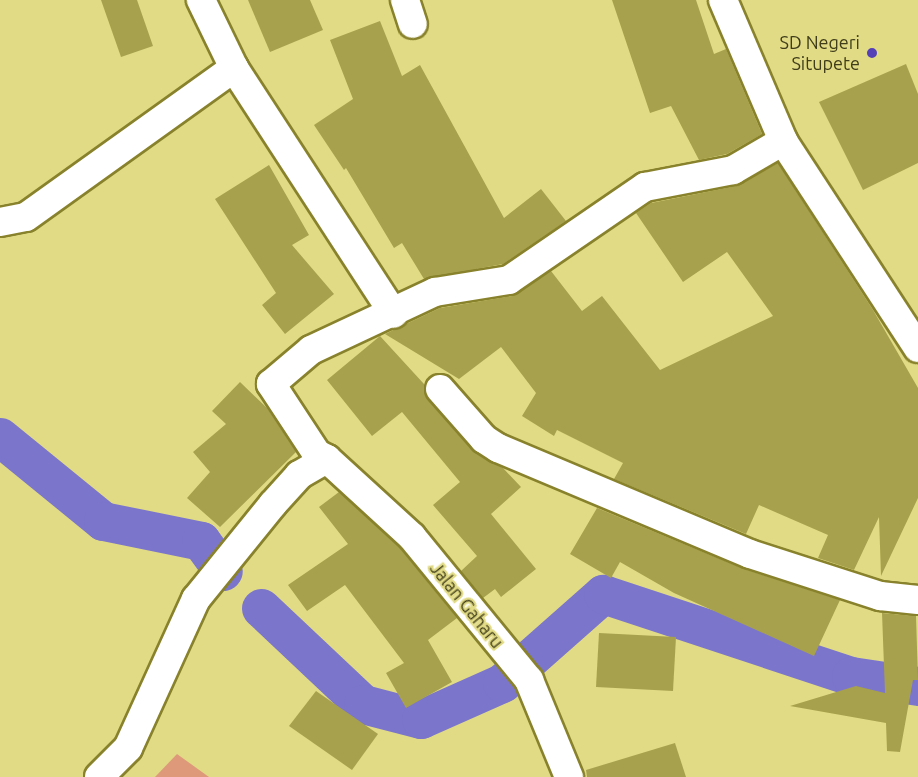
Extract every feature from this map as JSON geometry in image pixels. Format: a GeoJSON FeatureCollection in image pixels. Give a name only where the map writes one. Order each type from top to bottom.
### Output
{"type":"FeatureCollection","features":[{"type":"Feature","properties":{"kind":"street"},"geometry":{"type":"LineString","coordinates":[[201,0],[234,68],[394,314],[435,292],[508,280],[645,187],[733,170],[783,141]]}},
{"type":"Feature","properties":{"kind":"street"},"geometry":{"type":"LineString","coordinates":[[723,0],[783,141],[918,348]]}},
{"type":"Feature","properties":{"kind":"street"},"geometry":{"type":"LineString","coordinates":[[0,222],[26,217],[234,68]]}},
{"type":"Feature","properties":{"kind":"street","name":"Jalan Gaharu"},"geometry":{"type":"LineString","coordinates":[[394,314],[311,350],[271,384],[317,454],[327,459],[412,537],[529,680],[569,777]]}},
{"type":"Feature","properties":{"kind":"street"},"geometry":{"type":"LineString","coordinates":[[440,389],[484,439],[498,448],[750,554],[880,596],[918,600]]}},
{"type":"Feature","properties":{"kind":"street"},"geometry":{"type":"LineString","coordinates":[[99,777],[128,748],[196,600],[273,504],[300,476],[327,459]]}},
{"type":"Feature","properties":{"kind":"shaded area"},"geometry":{"type":"Polygon","coordinates":[[[177,754],[209,777],[155,777],[177,754]]]}},
{"type":"Feature","properties":{"kind":"building"},"geometry":{"type":"Polygon","coordinates":[[[101,0],[137,0],[153,46],[121,57],[101,0]]]}},
{"type":"Feature","properties":{"kind":"building"},"geometry":{"type":"Polygon","coordinates":[[[248,0],[310,0],[323,30],[270,52],[248,0]]]}},
{"type":"Feature","properties":{"kind":"building"},"geometry":{"type":"Polygon","coordinates":[[[612,0],[696,0],[714,54],[726,49],[762,134],[727,154],[699,160],[671,106],[650,113],[612,0]]]}},
{"type":"Feature","properties":{"kind":"building"},"geometry":{"type":"Polygon","coordinates":[[[380,21],[402,76],[420,65],[504,218],[541,189],[566,221],[503,264],[424,279],[402,243],[394,248],[346,168],[344,170],[314,125],[353,99],[330,40],[380,21]]]}},
{"type":"Feature","properties":{"kind":"building"},"geometry":{"type":"Polygon","coordinates":[[[906,64],[918,94],[918,163],[863,190],[819,102],[906,64]]]}},
{"type":"Feature","properties":{"kind":"building"},"geometry":{"type":"Polygon","coordinates":[[[778,163],[873,310],[918,388],[918,498],[881,576],[879,517],[854,570],[818,558],[828,535],[759,505],[746,534],[614,479],[623,463],[557,430],[554,436],[522,416],[536,393],[501,347],[459,379],[385,334],[440,308],[512,296],[551,271],[582,311],[602,296],[660,370],[773,316],[727,252],[683,282],[636,213],[651,203],[736,186],[778,163]]]}},
{"type":"Feature","properties":{"kind":"building"},"geometry":{"type":"Polygon","coordinates":[[[269,165],[309,235],[292,245],[334,294],[285,334],[262,305],[276,293],[215,199],[269,165]]]}},
{"type":"Feature","properties":{"kind":"building"},"geometry":{"type":"Polygon","coordinates":[[[380,336],[424,384],[428,400],[472,450],[503,468],[521,487],[491,514],[536,569],[501,597],[495,589],[483,598],[461,571],[477,556],[433,505],[460,482],[402,412],[372,436],[327,380],[380,336]]]}},
{"type":"Feature","properties":{"kind":"building"},"geometry":{"type":"Polygon","coordinates":[[[240,382],[267,408],[296,452],[220,527],[187,498],[210,472],[193,452],[226,424],[212,411],[240,382]]]}},
{"type":"Feature","properties":{"kind":"building"},"geometry":{"type":"Polygon","coordinates":[[[339,492],[400,548],[457,618],[428,640],[452,682],[406,708],[386,673],[404,663],[345,585],[307,611],[288,585],[348,544],[319,507],[339,492]]]}},
{"type":"Feature","properties":{"kind":"building"},"geometry":{"type":"Polygon","coordinates":[[[597,508],[744,569],[840,600],[814,656],[674,593],[620,562],[611,578],[570,554],[597,508]]]}},
{"type":"Feature","properties":{"kind":"building"},"geometry":{"type":"Polygon","coordinates":[[[882,613],[916,616],[918,680],[913,680],[900,752],[887,751],[886,723],[790,706],[856,686],[885,693],[882,613]]]}},
{"type":"Feature","properties":{"kind":"building"},"geometry":{"type":"Polygon","coordinates":[[[599,633],[676,637],[673,691],[596,687],[599,633]]]}},
{"type":"Feature","properties":{"kind":"building"},"geometry":{"type":"Polygon","coordinates":[[[316,691],[378,734],[352,770],[289,726],[316,691]]]}},
{"type":"Feature","properties":{"kind":"building"},"geometry":{"type":"Polygon","coordinates":[[[675,743],[686,777],[587,777],[586,770],[675,743]]]}},
{"type":"Feature","properties":{"kind":"waterway"},"geometry":{"type":"LineString","coordinates":[[0,437],[103,521],[201,541],[223,571]]}},
{"type":"Feature","properties":{"kind":"waterway"},"geometry":{"type":"LineString","coordinates":[[261,608],[363,704],[421,719],[502,683],[603,594],[851,676],[918,686]]}},
{"type":"Feature","properties":{"kind":"place","name":"SD Negeri Situpete"},"geometry":{"type":"Point","coordinates":[872,53]}}]}
